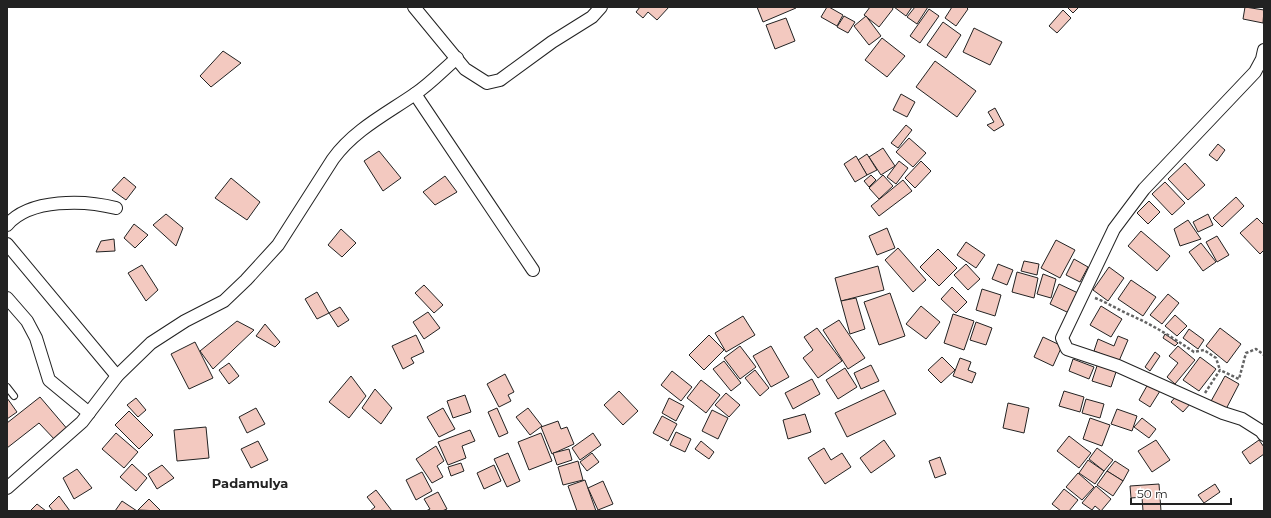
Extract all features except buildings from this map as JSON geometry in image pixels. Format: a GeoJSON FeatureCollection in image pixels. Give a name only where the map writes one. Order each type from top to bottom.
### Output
{"type":"FeatureCollection","features":[{"type":"Feature","properties":{"kind":"street"},"geometry":{"type":"LineString","coordinates":[[414,7],[465,69],[486,83],[500,80],[552,42],[592,17],[601,7]]}},
{"type":"Feature","properties":{"kind":"street"},"geometry":{"type":"LineString","coordinates":[[1264,50],[1262,59],[1255,72],[1144,189],[1114,229],[1062,338],[1067,349],[1118,366],[1223,413],[1242,418],[1261,431],[1264,435]]}},
{"type":"Feature","properties":{"kind":"street"},"geometry":{"type":"LineString","coordinates":[[7,488],[57,446],[82,422],[117,376],[151,343],[185,321],[224,301],[246,280],[278,245],[341,148],[350,139],[395,106],[416,94],[457,58]]}},
{"type":"Feature","properties":{"kind":"street"},"geometry":{"type":"LineString","coordinates":[[416,94],[533,270]]}},
{"type":"Feature","properties":{"kind":"street"},"geometry":{"type":"LineString","coordinates":[[7,225],[25,212],[47,205],[75,203],[100,204],[116,208]]}},
{"type":"Feature","properties":{"kind":"street"},"geometry":{"type":"LineString","coordinates":[[7,244],[117,376]]}},
{"type":"Feature","properties":{"kind":"street"},"geometry":{"type":"LineString","coordinates":[[7,298],[27,321],[36,338],[49,380],[89,413]]}},
{"type":"Feature","properties":{"kind":"lane"},"geometry":{"type":"LineString","coordinates":[[7,387],[14,396]]}},
{"type":"Feature","properties":{"kind":"path"},"geometry":{"type":"LineString","coordinates":[[1083,294],[1109,303],[1127,314],[1144,321],[1194,352],[1204,350],[1216,358],[1220,370],[1239,379],[1246,352],[1256,350],[1264,355]]}},
{"type":"Feature","properties":{"kind":"path"},"geometry":{"type":"LineString","coordinates":[[1199,401],[1220,370]]}},
{"type":"Feature","properties":{"kind":"district","name":"Padamulya"},"geometry":{"type":"Point","coordinates":[250,483]}}]}
